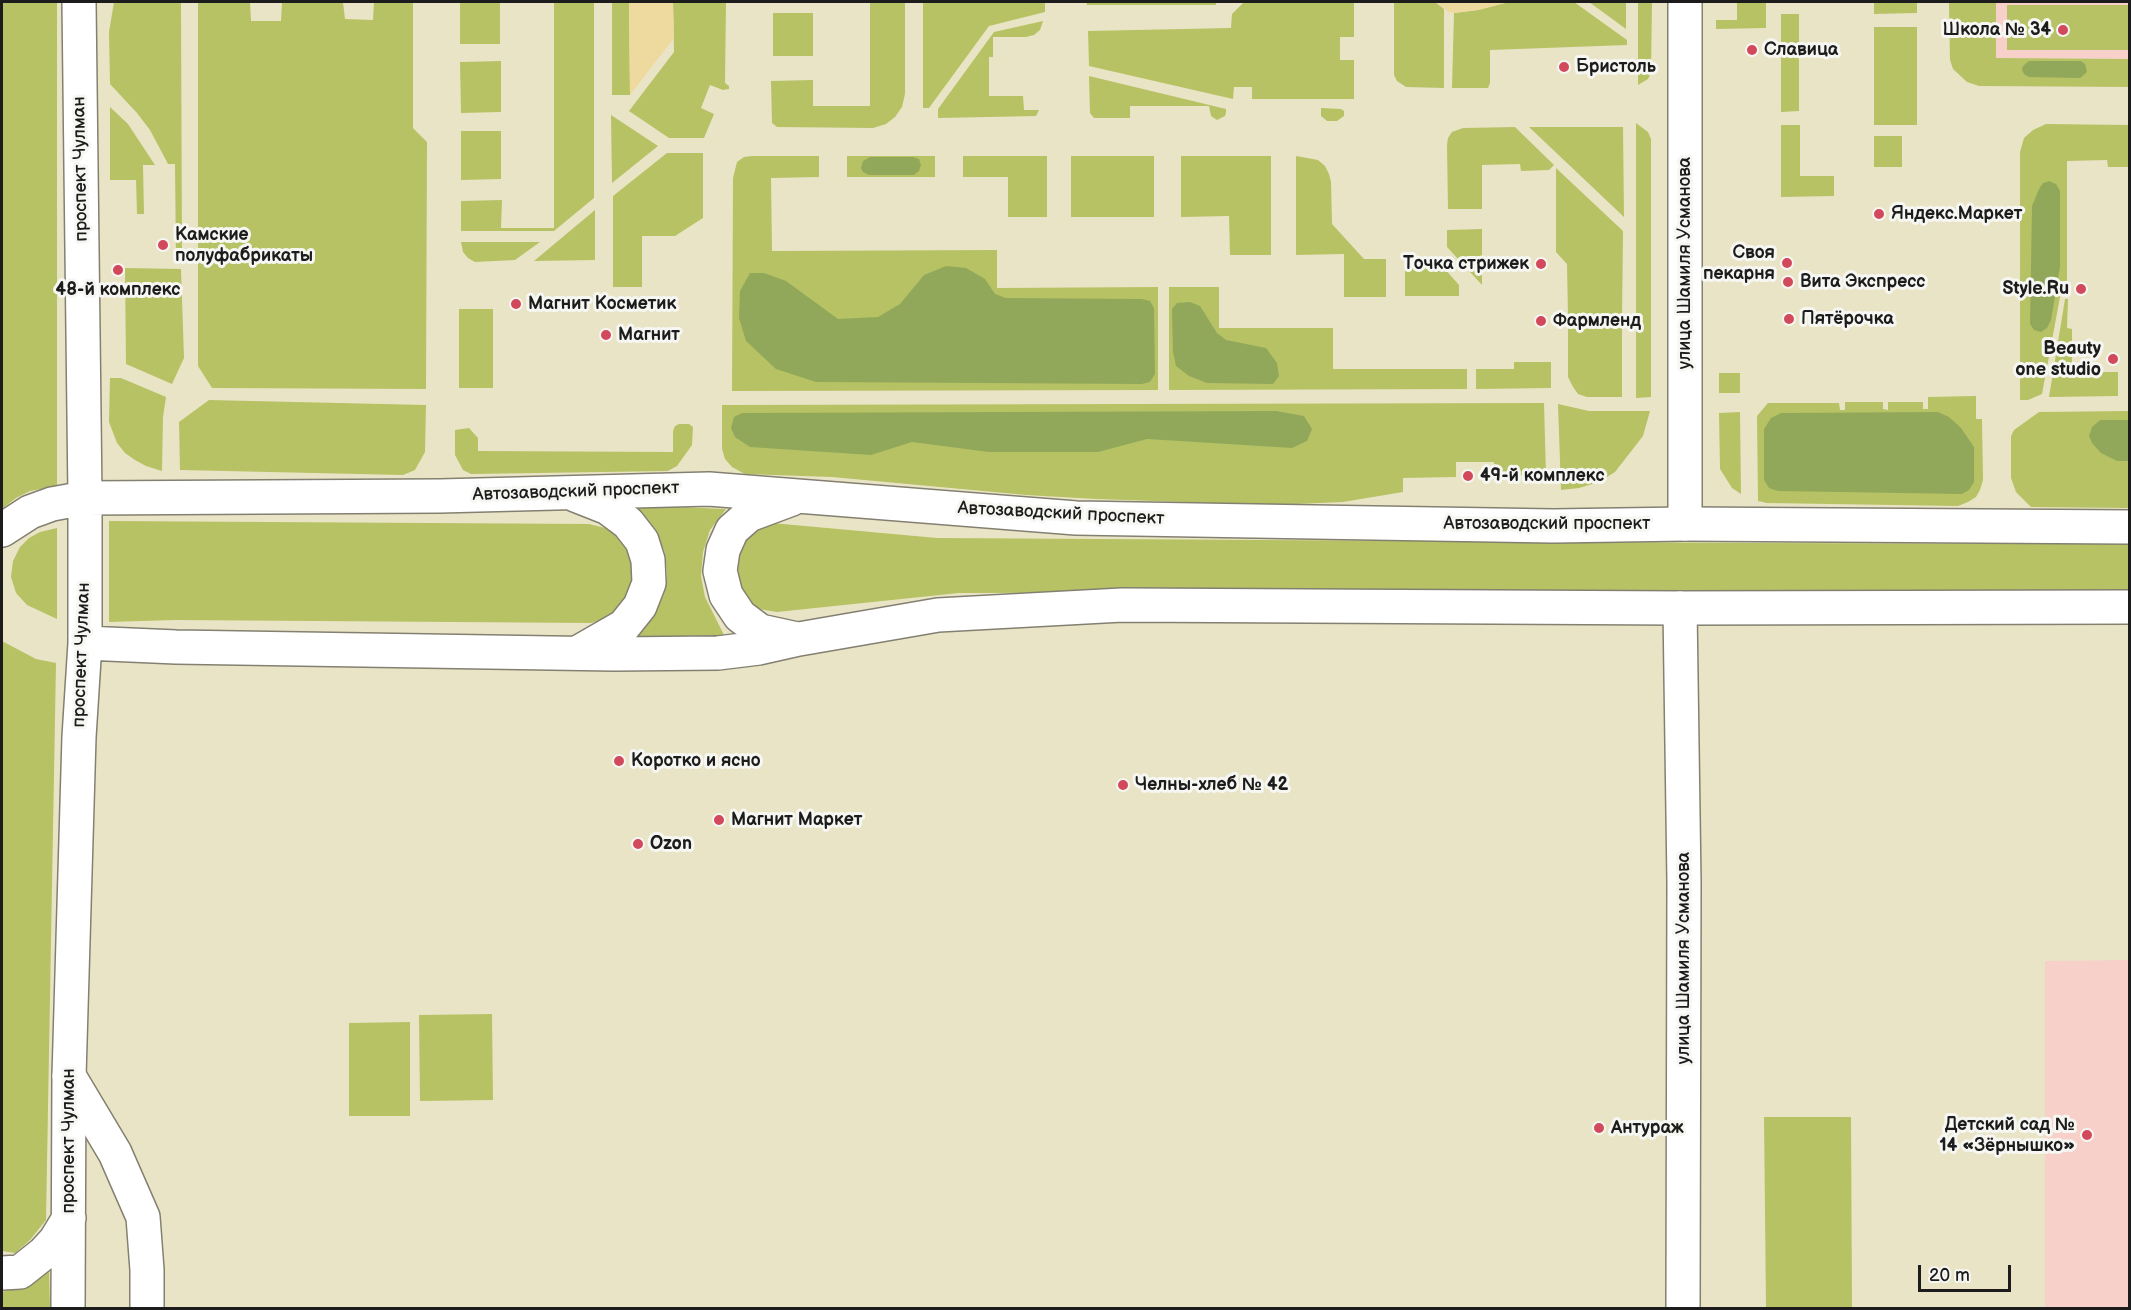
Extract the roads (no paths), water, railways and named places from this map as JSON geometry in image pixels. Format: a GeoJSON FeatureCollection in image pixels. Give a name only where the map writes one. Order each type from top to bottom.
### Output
{"type":"FeatureCollection","features":[{"type":"Feature","properties":{"kind":"street","name":"проспект Чулман"},"geometry":{"type":"LineString","coordinates":[[68,1308],[69,1076],[79,737],[85,643],[79,2]]}},
{"type":"Feature","properties":{"kind":"street"},"geometry":{"type":"LineString","coordinates":[[79,39],[91,2]]}},
{"type":"Feature","properties":{"kind":"street","name":"улица Шамиля Усманова"},"geometry":{"type":"LineString","coordinates":[[1685,2],[1685,524]]}},
{"type":"Feature","properties":{"kind":"street","name":"Автозаводский проспект"},"geometry":{"type":"LineString","coordinates":[[2,530],[30,512],[52,504],[85,498],[440,496],[709,489],[1076,518],[1553,526],[1685,524],[2130,527]]}},
{"type":"Feature","properties":{"kind":"street"},"geometry":{"type":"LineString","coordinates":[[566,492],[608,508],[628,524],[642,541],[648,560],[649,583],[640,606],[624,626],[576,653]]}},
{"type":"Feature","properties":{"kind":"street"},"geometry":{"type":"LineString","coordinates":[[799,639],[760,631],[740,616],[726,595],[720,571],[723,550],[732,530],[749,515],[802,495]]}},
{"type":"Feature","properties":{"kind":"street"},"geometry":{"type":"LineString","coordinates":[[85,643],[176,647],[718,653],[759,648],[938,615],[1122,605],[1680,608],[2130,607]]}},
{"type":"Feature","properties":{"kind":"street","name":"улица Шамиля Усманова"},"geometry":{"type":"LineString","coordinates":[[1680,608],[1684,872],[1683,1308]]}},
{"type":"Feature","properties":{"kind":"street"},"geometry":{"type":"LineString","coordinates":[[69,1076],[115,1153],[143,1217],[147,1308]]}},
{"type":"Feature","properties":{"kind":"street"},"geometry":{"type":"LineString","coordinates":[[2,1273],[20,1272],[44,1253],[55,1241],[69,1218]]}},
{"type":"Feature","properties":{"kind":"place","name":"Школа № 34"},"geometry":{"type":"Point","coordinates":[2063,30]}},
{"type":"Feature","properties":{"kind":"place","name":"Славица"},"geometry":{"type":"Point","coordinates":[1752,50]}},
{"type":"Feature","properties":{"kind":"place","name":"Бристоль"},"geometry":{"type":"Point","coordinates":[1564,67]}},
{"type":"Feature","properties":{"kind":"place","name":"Яндекс.Маркет"},"geometry":{"type":"Point","coordinates":[1879,214]}},
{"type":"Feature","properties":{"kind":"place","name":"Камские полуфабрикаты"},"geometry":{"type":"Point","coordinates":[163,245]}},
{"type":"Feature","properties":{"kind":"place","name":"Своя пекарня"},"geometry":{"type":"Point","coordinates":[1787,263]}},
{"type":"Feature","properties":{"kind":"place","name":"Точка стрижек"},"geometry":{"type":"Point","coordinates":[1541,264]}},
{"type":"Feature","properties":{"kind":"place","name":"48-й комплекс"},"geometry":{"type":"Point","coordinates":[118,270]}},
{"type":"Feature","properties":{"kind":"place","name":"Вита Экспресс"},"geometry":{"type":"Point","coordinates":[1788,282]}},
{"type":"Feature","properties":{"kind":"place","name":"Style.Ru"},"geometry":{"type":"Point","coordinates":[2081,289]}},
{"type":"Feature","properties":{"kind":"place","name":"Магнит Косметик"},"geometry":{"type":"Point","coordinates":[516,304]}},
{"type":"Feature","properties":{"kind":"place","name":"Пятёрочка"},"geometry":{"type":"Point","coordinates":[1789,319]}},
{"type":"Feature","properties":{"kind":"place","name":"Фармленд"},"geometry":{"type":"Point","coordinates":[1541,321]}},
{"type":"Feature","properties":{"kind":"place","name":"Магнит"},"geometry":{"type":"Point","coordinates":[606,335]}},
{"type":"Feature","properties":{"kind":"place","name":"Beauty one studio"},"geometry":{"type":"Point","coordinates":[2113,359]}},
{"type":"Feature","properties":{"kind":"place","name":"49-й комплекс"},"geometry":{"type":"Point","coordinates":[1468,476]}},
{"type":"Feature","properties":{"kind":"place","name":"Коротко и ясно"},"geometry":{"type":"Point","coordinates":[619,761]}},
{"type":"Feature","properties":{"kind":"place","name":"Челны-хлеб № 42"},"geometry":{"type":"Point","coordinates":[1123,785]}},
{"type":"Feature","properties":{"kind":"place","name":"Магнит Маркет"},"geometry":{"type":"Point","coordinates":[719,820]}},
{"type":"Feature","properties":{"kind":"place","name":"Ozon"},"geometry":{"type":"Point","coordinates":[638,844]}},
{"type":"Feature","properties":{"kind":"place","name":"Антураж"},"geometry":{"type":"Point","coordinates":[1599,1128]}},
{"type":"Feature","properties":{"kind":"place","name":"Детский сад № 14 «Зёрнышко»"},"geometry":{"type":"Point","coordinates":[2087,1135]}}]}
